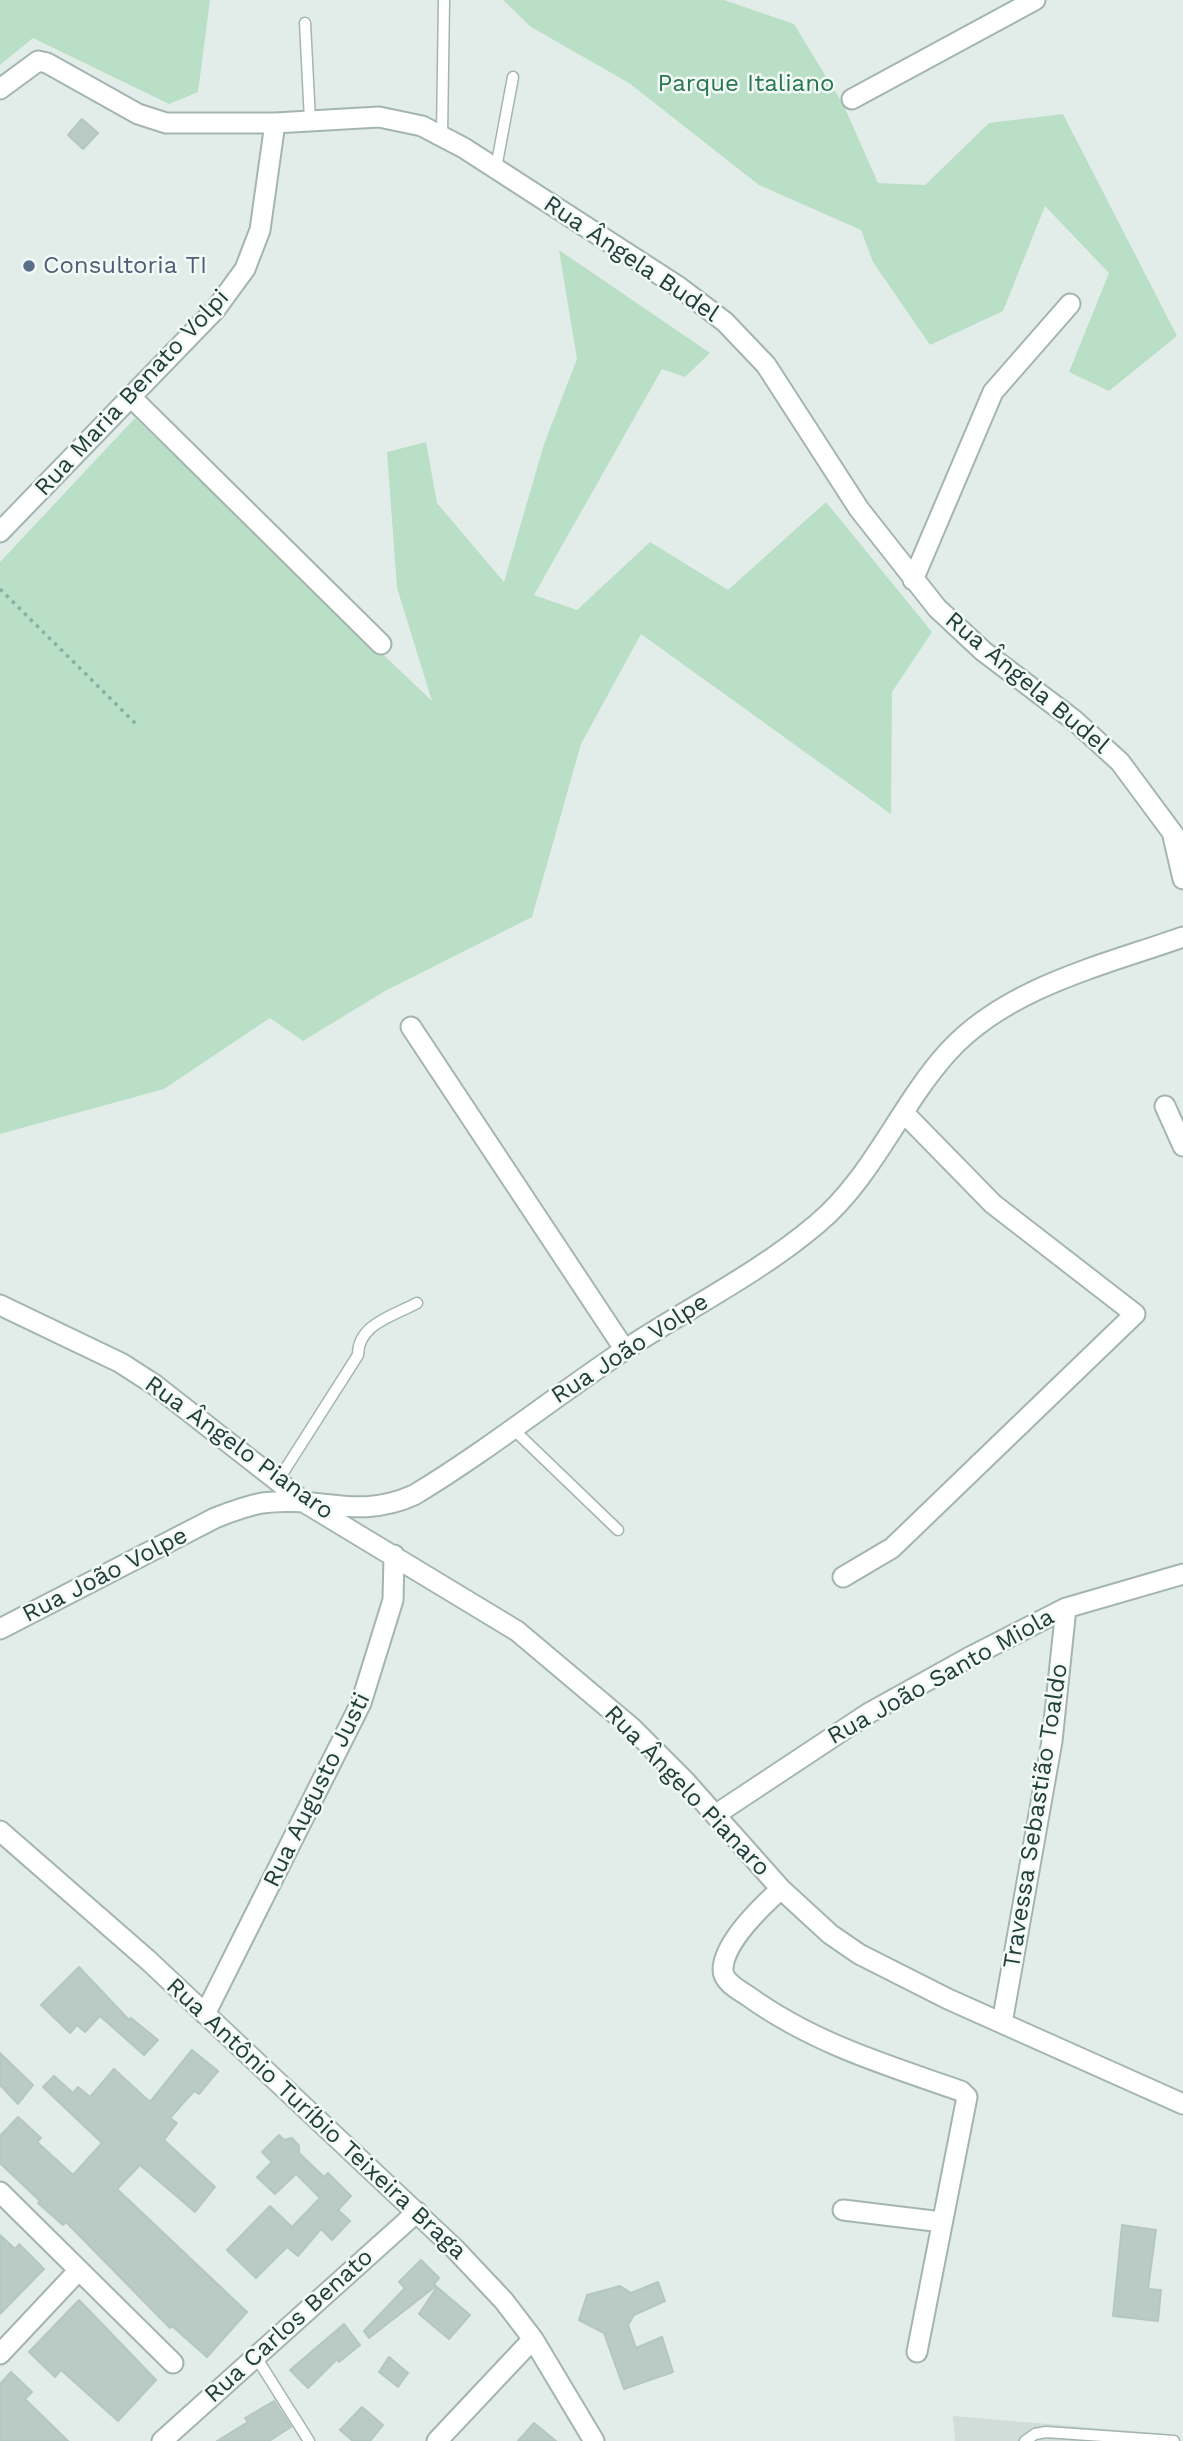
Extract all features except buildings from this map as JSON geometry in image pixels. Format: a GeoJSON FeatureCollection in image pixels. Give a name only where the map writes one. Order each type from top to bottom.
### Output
{"type":"FeatureCollection","features":[{"type":"Feature","properties":{"kind":"street"},"geometry":{"type":"LineString","coordinates":[[852,100],[1034,0]]}},
{"type":"Feature","properties":{"kind":"street","name":"Rua Ângela Budel"},"geometry":{"type":"LineString","coordinates":[[0,89],[38,61],[47,63],[151,120],[166,123],[275,123],[379,117],[422,126],[496,169],[679,287],[744,340],[777,382],[859,509],[912,580],[968,638],[1074,720],[1120,762],[1152,801],[1178,841],[1183,879]]}},
{"type":"Feature","properties":{"kind":"street","name":"Rua Maria Benato Volpi"},"geometry":{"type":"LineString","coordinates":[[0,532],[215,310],[245,269],[260,230],[275,123]]}},
{"type":"Feature","properties":{"kind":"street"},"geometry":{"type":"LineString","coordinates":[[912,580],[993,392],[1070,304]]}},
{"type":"Feature","properties":{"kind":"street"},"geometry":{"type":"LineString","coordinates":[[131,397],[381,644]]}},
{"type":"Feature","properties":{"kind":"street","name":"Rua João Volpe"},"geometry":{"type":"LineString","coordinates":[[0,1629],[215,1518],[262,1503],[358,1509],[396,1503],[434,1483],[625,1350],[762,1265],[820,1221],[859,1179],[948,1051],[990,1017],[1055,983],[1183,937]]}},
{"type":"Feature","properties":{"kind":"street"},"geometry":{"type":"LineString","coordinates":[[411,1027],[625,1350]]}},
{"type":"Feature","properties":{"kind":"street"},"geometry":{"type":"LineString","coordinates":[[1165,1106],[1183,1146]]}},
{"type":"Feature","properties":{"kind":"street"},"geometry":{"type":"LineString","coordinates":[[844,1577],[892,1548],[1135,1314],[993,1204],[904,1113]]}},
{"type":"Feature","properties":{"kind":"street","name":"Rua Ângelo Pianaro"},"geometry":{"type":"LineString","coordinates":[[0,1305],[121,1363],[279,1479],[307,1504],[490,1613],[546,1654],[631,1727],[781,1889],[830,1934],[859,1954],[1002,2024],[1183,2104]]}},
{"type":"Feature","properties":{"kind":"street","name":"Rua Augusto Justi"},"geometry":{"type":"LineString","coordinates":[[205,2014],[361,1703],[385,1636],[393,1600],[394,1555]]}},
{"type":"Feature","properties":{"kind":"street","name":"Rua João Santo Miola"},"geometry":{"type":"LineString","coordinates":[[715,1815],[869,1713],[1066,1608],[1183,1574]]}},
{"type":"Feature","properties":{"kind":"street","name":"Travessa Sebastião Toaldo"},"geometry":{"type":"LineString","coordinates":[[1002,2024],[1052,1741],[1066,1608]]}},
{"type":"Feature","properties":{"kind":"street","name":"Rua Antônio Turíbio Teixeira Braga"},"geometry":{"type":"LineString","coordinates":[[0,1831],[96,1913],[205,2014],[417,2212],[504,2301],[533,2339],[586,2437]]}},
{"type":"Feature","properties":{"kind":"street"},"geometry":{"type":"LineString","coordinates":[[781,1889],[738,1935],[726,1958],[723,1970],[725,1978],[762,2007],[820,2040],[961,2091],[967,2097],[917,2352]]}},
{"type":"Feature","properties":{"kind":"street"},"geometry":{"type":"LineString","coordinates":[[0,2192],[173,2363]]}},
{"type":"Feature","properties":{"kind":"street"},"geometry":{"type":"LineString","coordinates":[[843,2210],[942,2222]]}},
{"type":"Feature","properties":{"kind":"street","name":"Rua Carlos Benato"},"geometry":{"type":"LineString","coordinates":[[162,2441],[417,2212]]}},
{"type":"Feature","properties":{"kind":"street"},"geometry":{"type":"LineString","coordinates":[[0,2354],[79,2270]]}},
{"type":"Feature","properties":{"kind":"street"},"geometry":{"type":"LineString","coordinates":[[437,2441],[533,2339]]}},
{"type":"Feature","properties":{"kind":"lane"},"geometry":{"type":"LineString","coordinates":[[442,136],[444,0]]}},
{"type":"Feature","properties":{"kind":"lane"},"geometry":{"type":"LineString","coordinates":[[305,23],[310,120]]}},
{"type":"Feature","properties":{"kind":"lane"},"geometry":{"type":"LineString","coordinates":[[496,169],[513,77]]}},
{"type":"Feature","properties":{"kind":"lane"},"geometry":{"type":"LineString","coordinates":[[279,1479],[358,1355],[358,1343],[366,1330],[417,1303]]}},
{"type":"Feature","properties":{"kind":"lane"},"geometry":{"type":"LineString","coordinates":[[511,1428],[618,1530]]}},
{"type":"Feature","properties":{"kind":"lane"},"geometry":{"type":"LineString","coordinates":[[256,2357],[309,2441]]}},
{"type":"Feature","properties":{"kind":"lane"},"geometry":{"type":"LineString","coordinates":[[1025,2441],[1035,2434],[1046,2432],[1174,2441]]}},
{"type":"Feature","properties":{"kind":"path"},"geometry":{"type":"LineString","coordinates":[[0,589],[136,724]]}},
{"type":"Feature","properties":{"kind":"shaded area"},"geometry":{"type":"Polygon","coordinates":[[[953,2416],[1167,2434],[1167,2441],[955,2441],[953,2416]]]}},
{"type":"Feature","properties":{"kind":"green space"},"geometry":{"type":"Polygon","coordinates":[[[0,0],[210,0],[198,92],[169,104],[33,38],[0,65],[0,0]]]}},
{"type":"Feature","properties":{"kind":"green space","name":"Parque Italiano"},"geometry":{"type":"Polygon","coordinates":[[[503,0],[724,0],[794,24],[844,106],[878,183],[925,185],[989,123],[1063,114],[1177,336],[1109,391],[1069,372],[1109,273],[1045,206],[1003,311],[930,345],[873,262],[861,230],[759,185],[629,83],[531,27],[503,0]]]}},
{"type":"Feature","properties":{"kind":"green space"},"geometry":{"type":"Polygon","coordinates":[[[559,250],[710,353],[685,377],[662,369],[534,595],[577,610],[650,542],[728,590],[826,502],[932,632],[892,692],[891,814],[641,634],[581,744],[532,917],[385,991],[303,1041],[270,1018],[164,1089],[0,1134],[0,562],[135,418],[432,701],[397,588],[387,452],[426,442],[437,503],[504,582],[544,444],[577,359],[559,250]]]}},
{"type":"Feature","properties":{"kind":"place","name":"Consultoria TI"},"geometry":{"type":"Point","coordinates":[29,266]}}]}
